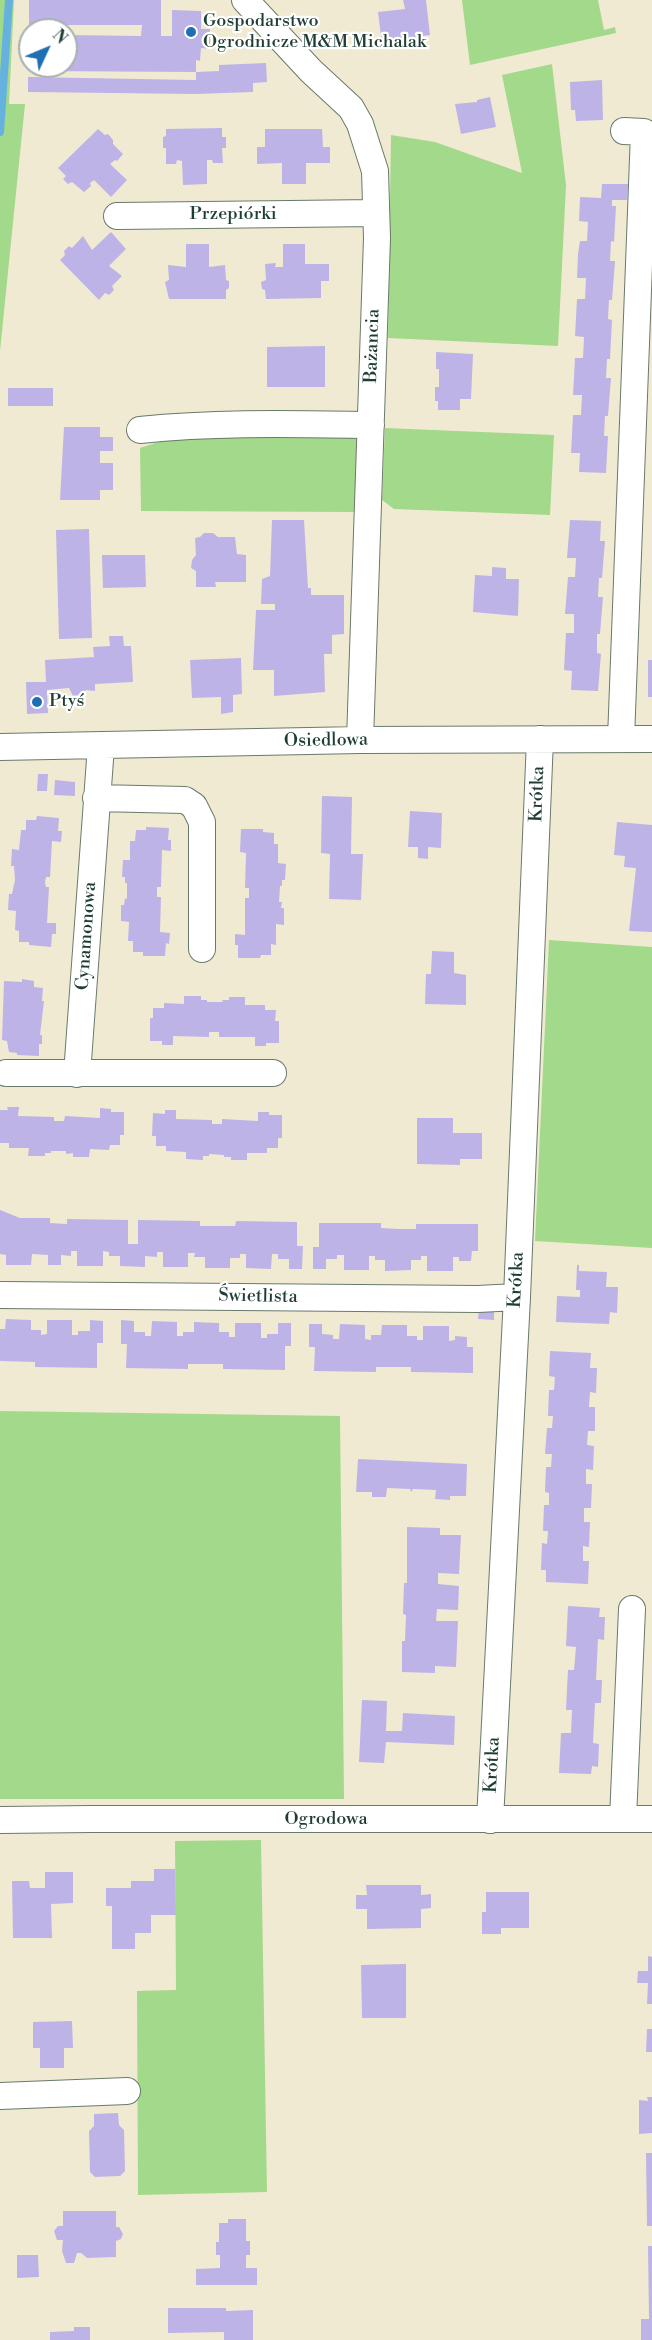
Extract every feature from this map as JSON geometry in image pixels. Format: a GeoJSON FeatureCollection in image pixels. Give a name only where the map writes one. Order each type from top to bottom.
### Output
{"type":"FeatureCollection","features":[{"type":"Feature","properties":{"kind":"street","name":"Bażancia"},"geometry":{"type":"LineString","coordinates":[[245,0],[311,71],[351,108],[360,124],[375,171],[377,238],[360,740]]}},
{"type":"Feature","properties":{"kind":"street"},"geometry":{"type":"LineString","coordinates":[[621,740],[644,132],[624,131]]}},
{"type":"Feature","properties":{"kind":"street","name":"Przepiórki"},"geometry":{"type":"LineString","coordinates":[[117,216],[376,213]]}},
{"type":"Feature","properties":{"kind":"street"},"geometry":{"type":"LineString","coordinates":[[140,430],[192,425],[371,425]]}},
{"type":"Feature","properties":{"kind":"street","name":"Krótka"},"geometry":{"type":"LineString","coordinates":[[490,1820],[517,1297],[540,739]]}},
{"type":"Feature","properties":{"kind":"street","name":"Osiedlowa"},"geometry":{"type":"LineString","coordinates":[[0,747],[360,740],[652,740]]}},
{"type":"Feature","properties":{"kind":"street","name":"Cynamonowa"},"geometry":{"type":"LineString","coordinates":[[77,1074],[101,746]]}},
{"type":"Feature","properties":{"kind":"street"},"geometry":{"type":"LineString","coordinates":[[96,798],[185,801],[194,806],[202,822],[202,950]]}},
{"type":"Feature","properties":{"kind":"street"},"geometry":{"type":"LineString","coordinates":[[6,1073],[273,1073]]}},
{"type":"Feature","properties":{"kind":"street","name":"Świetlista"},"geometry":{"type":"LineString","coordinates":[[0,1295],[478,1299],[517,1297]]}},
{"type":"Feature","properties":{"kind":"street"},"geometry":{"type":"LineString","coordinates":[[623,1819],[632,1609]]}},
{"type":"Feature","properties":{"kind":"street","name":"Ogrodowa"},"geometry":{"type":"LineString","coordinates":[[0,1820],[92,1818],[652,1819]]}},
{"type":"Feature","properties":{"kind":"street"},"geometry":{"type":"LineString","coordinates":[[0,2096],[127,2091]]}},
{"type":"Feature","properties":{"kind":"green space"},"geometry":{"type":"Polygon","coordinates":[[[0,0],[14,0],[9,104],[25,104],[0,351],[0,0]]]}},
{"type":"Feature","properties":{"kind":"green space"},"geometry":{"type":"Polygon","coordinates":[[[462,0],[598,0],[604,30],[615,27],[616,33],[470,65],[462,0]]]}},
{"type":"Feature","properties":{"kind":"green space"},"geometry":{"type":"Polygon","coordinates":[[[552,64],[566,185],[558,346],[388,338],[391,135],[435,142],[522,173],[502,75],[552,64]]]}},
{"type":"Feature","properties":{"kind":"green space"},"geometry":{"type":"Polygon","coordinates":[[[385,428],[554,435],[550,515],[394,509],[382,500],[385,428]]]}},
{"type":"Feature","properties":{"kind":"green space"},"geometry":{"type":"Polygon","coordinates":[[[358,436],[356,512],[141,511],[140,448],[174,437],[358,436]]]}},
{"type":"Feature","properties":{"kind":"green space"},"geometry":{"type":"Polygon","coordinates":[[[549,940],[652,947],[652,1248],[535,1241],[549,940]]]}},
{"type":"Feature","properties":{"kind":"green space"},"geometry":{"type":"Polygon","coordinates":[[[0,1411],[340,1416],[344,1799],[0,1799],[0,1411]]]}},
{"type":"Feature","properties":{"kind":"green space"},"geometry":{"type":"Polygon","coordinates":[[[261,1840],[267,2192],[138,2195],[137,1991],[176,1990],[175,1841],[261,1840]]]}},
{"type":"Feature","properties":{"kind":"building"},"geometry":{"type":"Polygon","coordinates":[[[29,0],[161,0],[161,36],[172,36],[172,10],[201,11],[201,29],[210,29],[210,49],[201,48],[200,61],[196,60],[196,72],[78,71],[78,35],[141,36],[142,25],[78,25],[78,18],[29,18],[29,0]]]}},
{"type":"Feature","properties":{"kind":"building"},"geometry":{"type":"Polygon","coordinates":[[[403,0],[426,0],[430,35],[409,38],[409,41],[382,44],[378,12],[405,9],[403,0]]]}},
{"type":"Feature","properties":{"kind":"building"},"geometry":{"type":"Polygon","coordinates":[[[266,63],[267,82],[253,83],[253,92],[196,94],[28,92],[28,78],[196,80],[196,72],[219,71],[219,65],[266,63]]]}},
{"type":"Feature","properties":{"kind":"building"},"geometry":{"type":"Polygon","coordinates":[[[602,80],[603,120],[576,121],[575,110],[571,110],[570,82],[602,80]]]}},
{"type":"Feature","properties":{"kind":"building"},"geometry":{"type":"Polygon","coordinates":[[[490,97],[496,127],[461,134],[455,104],[477,102],[477,100],[490,97]]]}},
{"type":"Feature","properties":{"kind":"building"},"geometry":{"type":"Polygon","coordinates":[[[222,128],[222,137],[226,137],[226,148],[222,148],[223,163],[213,163],[212,160],[207,160],[207,184],[183,185],[182,161],[177,160],[176,164],[166,164],[163,137],[166,136],[166,129],[222,128]]]}},
{"type":"Feature","properties":{"kind":"building"},"geometry":{"type":"Polygon","coordinates":[[[98,129],[105,135],[108,134],[113,144],[123,154],[117,161],[110,164],[127,180],[111,197],[94,180],[84,192],[72,182],[68,184],[63,179],[66,176],[58,168],[98,129]]]}},
{"type":"Feature","properties":{"kind":"building"},"geometry":{"type":"Polygon","coordinates":[[[265,129],[322,129],[323,147],[330,147],[330,163],[306,163],[306,184],[282,184],[282,163],[257,164],[257,147],[265,147],[265,129]]]}},
{"type":"Feature","properties":{"kind":"building"},"geometry":{"type":"Polygon","coordinates":[[[602,184],[628,184],[627,200],[612,200],[612,206],[616,206],[614,242],[611,241],[610,261],[615,261],[608,319],[612,320],[610,359],[607,359],[606,378],[611,378],[608,416],[605,416],[604,436],[608,436],[606,473],[579,472],[580,453],[571,453],[573,415],[581,415],[582,395],[573,395],[575,358],[583,358],[584,337],[575,336],[577,299],[585,299],[586,278],[577,278],[580,241],[587,241],[588,222],[579,221],[580,197],[601,198],[602,184]]]}},
{"type":"Feature","properties":{"kind":"building"},"geometry":{"type":"Polygon","coordinates":[[[111,232],[126,249],[109,266],[122,276],[112,286],[114,290],[109,295],[105,293],[99,300],[60,260],[65,255],[64,251],[69,246],[72,248],[83,236],[92,250],[111,232]]]}},
{"type":"Feature","properties":{"kind":"building"},"geometry":{"type":"Polygon","coordinates":[[[186,244],[209,244],[209,267],[225,265],[226,280],[229,281],[226,299],[169,299],[165,282],[169,280],[168,265],[186,267],[186,244]]]}},
{"type":"Feature","properties":{"kind":"building"},"geometry":{"type":"Polygon","coordinates":[[[283,244],[305,244],[305,264],[329,264],[329,281],[321,281],[321,298],[266,299],[261,282],[266,280],[265,264],[276,263],[275,267],[283,267],[283,244]]]}},
{"type":"Feature","properties":{"kind":"building"},"geometry":{"type":"Polygon","coordinates":[[[325,346],[325,387],[267,387],[267,347],[325,346]]]}},
{"type":"Feature","properties":{"kind":"building"},"geometry":{"type":"Polygon","coordinates":[[[436,352],[473,354],[471,399],[460,399],[460,410],[438,410],[438,401],[435,401],[435,387],[439,387],[436,352]]]}},
{"type":"Feature","properties":{"kind":"building"},"geometry":{"type":"Polygon","coordinates":[[[8,388],[53,388],[53,406],[8,406],[8,388]]]}},
{"type":"Feature","properties":{"kind":"building"},"geometry":{"type":"Polygon","coordinates":[[[64,427],[100,427],[100,437],[113,437],[113,451],[100,451],[100,463],[113,463],[113,490],[100,490],[100,500],[60,500],[64,427]]]}},
{"type":"Feature","properties":{"kind":"building"},"geometry":{"type":"Polygon","coordinates":[[[272,520],[304,520],[308,588],[311,588],[311,595],[344,595],[344,634],[332,635],[332,654],[324,654],[325,692],[274,696],[274,670],[253,670],[256,610],[275,610],[275,604],[261,604],[262,579],[270,576],[272,520]]]}},
{"type":"Feature","properties":{"kind":"building"},"geometry":{"type":"Polygon","coordinates":[[[570,520],[601,521],[600,541],[605,541],[598,597],[603,597],[600,634],[597,634],[597,653],[601,654],[598,691],[571,690],[572,671],[564,670],[566,633],[574,633],[574,614],[565,614],[568,577],[575,577],[576,558],[567,558],[570,520]]]}},
{"type":"Feature","properties":{"kind":"building"},"geometry":{"type":"Polygon","coordinates":[[[89,529],[92,638],[59,639],[56,530],[89,529]]]}},
{"type":"Feature","properties":{"kind":"building"},"geometry":{"type":"Polygon","coordinates":[[[204,533],[213,533],[218,537],[235,537],[237,554],[246,555],[246,582],[215,582],[216,587],[196,587],[196,571],[191,568],[192,560],[196,555],[195,538],[204,533]]]}},
{"type":"Feature","properties":{"kind":"building"},"geometry":{"type":"Polygon","coordinates":[[[102,555],[145,555],[146,587],[103,588],[102,555]]]}},
{"type":"Feature","properties":{"kind":"building"},"geometry":{"type":"Polygon","coordinates":[[[492,567],[506,568],[506,579],[519,579],[518,616],[473,612],[475,575],[492,576],[492,567]]]}},
{"type":"Feature","properties":{"kind":"building"},"geometry":{"type":"Polygon","coordinates":[[[109,636],[123,636],[124,646],[131,646],[133,682],[95,684],[95,691],[86,690],[82,695],[73,696],[69,688],[47,690],[48,713],[27,714],[26,682],[46,682],[45,660],[94,657],[93,647],[110,646],[109,636]]]}},
{"type":"Feature","properties":{"kind":"building"},"geometry":{"type":"Polygon","coordinates":[[[241,658],[242,694],[233,695],[233,712],[221,714],[221,697],[192,698],[190,660],[241,658]]]}},
{"type":"Feature","properties":{"kind":"building"},"geometry":{"type":"Polygon","coordinates":[[[648,660],[652,660],[652,697],[648,697],[648,660]]]}},
{"type":"Feature","properties":{"kind":"building"},"geometry":{"type":"Polygon","coordinates":[[[38,774],[48,774],[47,791],[37,791],[38,774]]]}},
{"type":"Feature","properties":{"kind":"building"},"geometry":{"type":"Polygon","coordinates":[[[55,780],[75,782],[75,796],[54,795],[55,780]]]}},
{"type":"Feature","properties":{"kind":"building"},"geometry":{"type":"Polygon","coordinates":[[[322,796],[352,797],[351,854],[363,854],[361,900],[329,899],[330,854],[321,853],[322,796]]]}},
{"type":"Feature","properties":{"kind":"building"},"geometry":{"type":"Polygon","coordinates":[[[410,811],[442,813],[441,848],[428,847],[428,859],[418,858],[418,847],[408,847],[410,811]]]}},
{"type":"Feature","properties":{"kind":"building"},"geometry":{"type":"Polygon","coordinates":[[[37,816],[59,818],[58,831],[62,831],[61,842],[52,841],[50,877],[46,877],[45,882],[46,887],[49,887],[47,923],[56,923],[56,934],[52,934],[51,947],[19,942],[19,931],[15,930],[16,911],[8,910],[9,894],[12,894],[15,880],[14,866],[11,866],[12,849],[19,850],[21,830],[26,830],[26,820],[36,820],[37,816]]]}},
{"type":"Feature","properties":{"kind":"building"},"geometry":{"type":"Polygon","coordinates":[[[617,822],[652,825],[652,932],[629,931],[636,868],[624,867],[625,856],[614,855],[617,822]]]}},
{"type":"Feature","properties":{"kind":"building"},"geometry":{"type":"Polygon","coordinates":[[[146,827],[169,828],[168,840],[171,840],[171,851],[162,850],[161,887],[157,887],[157,897],[161,897],[160,932],[170,933],[165,956],[143,956],[143,952],[133,952],[133,941],[128,941],[129,922],[121,921],[121,905],[124,905],[125,898],[127,899],[127,883],[125,883],[125,877],[122,877],[123,860],[130,860],[130,841],[135,841],[136,830],[146,830],[146,827]]]}},
{"type":"Feature","properties":{"kind":"building"},"geometry":{"type":"Polygon","coordinates":[[[241,829],[263,829],[263,832],[274,833],[274,844],[278,844],[278,863],[286,864],[285,880],[282,880],[282,886],[280,886],[279,902],[282,902],[281,908],[284,908],[284,925],[276,924],[276,945],[271,944],[271,955],[261,955],[260,958],[238,958],[238,945],[235,945],[235,934],[245,935],[245,898],[249,898],[249,888],[245,888],[246,853],[240,852],[241,829]]]}},
{"type":"Feature","properties":{"kind":"building"},"geometry":{"type":"Polygon","coordinates":[[[432,951],[454,952],[454,973],[466,975],[466,1005],[425,1004],[426,974],[431,974],[432,951]]]}},
{"type":"Feature","properties":{"kind":"building"},"geometry":{"type":"Polygon","coordinates":[[[22,979],[34,981],[34,987],[43,988],[42,1001],[44,1001],[40,1035],[42,1035],[42,1044],[39,1044],[39,1056],[17,1055],[17,1053],[9,1052],[7,1041],[2,1040],[4,981],[22,982],[22,979]]]}},
{"type":"Feature","properties":{"kind":"building"},"geometry":{"type":"Polygon","coordinates":[[[184,996],[201,996],[201,1000],[207,1000],[207,1002],[223,1002],[222,1000],[229,1000],[229,997],[245,997],[245,1005],[265,1005],[265,1010],[276,1010],[275,1021],[279,1021],[279,1043],[255,1046],[255,1037],[219,1037],[219,1032],[209,1032],[209,1037],[173,1036],[173,1045],[162,1045],[162,1041],[150,1041],[150,1018],[153,1018],[153,1008],[164,1008],[164,1003],[184,1004],[184,996]]]}},
{"type":"Feature","properties":{"kind":"building"},"geometry":{"type":"Polygon","coordinates":[[[7,1107],[19,1107],[18,1116],[54,1117],[54,1121],[64,1121],[65,1116],[100,1118],[100,1108],[111,1109],[111,1112],[124,1112],[124,1135],[120,1135],[120,1145],[110,1145],[109,1150],[90,1149],[89,1157],[73,1157],[73,1153],[66,1154],[66,1151],[51,1151],[51,1153],[45,1153],[45,1156],[28,1156],[29,1148],[9,1148],[9,1143],[0,1143],[0,1110],[8,1110],[7,1107]]]}},
{"type":"Feature","properties":{"kind":"building"},"geometry":{"type":"Polygon","coordinates":[[[165,1110],[176,1110],[176,1119],[212,1120],[212,1124],[222,1124],[222,1119],[258,1121],[258,1112],[282,1115],[282,1138],[278,1138],[278,1148],[267,1148],[267,1153],[247,1153],[247,1160],[231,1160],[231,1157],[224,1157],[224,1155],[209,1154],[209,1156],[203,1156],[203,1160],[186,1159],[186,1152],[166,1151],[166,1146],[156,1146],[156,1136],[152,1136],[153,1113],[165,1114],[165,1110]]]}},
{"type":"Feature","properties":{"kind":"building"},"geometry":{"type":"Polygon","coordinates":[[[417,1118],[453,1118],[453,1133],[482,1133],[482,1159],[460,1159],[460,1165],[417,1164],[417,1118]]]}},
{"type":"Feature","properties":{"kind":"building"},"geometry":{"type":"Polygon","coordinates":[[[0,1210],[20,1218],[50,1218],[50,1223],[67,1224],[67,1219],[128,1220],[128,1244],[138,1244],[138,1220],[200,1221],[200,1226],[235,1226],[236,1221],[297,1222],[297,1246],[303,1246],[302,1269],[289,1269],[289,1259],[278,1259],[278,1254],[272,1254],[271,1269],[246,1268],[246,1254],[240,1254],[240,1258],[230,1258],[230,1268],[205,1268],[205,1257],[194,1257],[195,1253],[188,1253],[188,1267],[163,1267],[163,1252],[157,1252],[157,1257],[145,1256],[145,1267],[120,1266],[120,1256],[109,1256],[109,1252],[103,1251],[103,1266],[77,1266],[77,1251],[71,1251],[71,1256],[61,1255],[61,1265],[48,1265],[48,1255],[32,1254],[31,1265],[6,1265],[6,1255],[0,1254],[0,1210]]]}},
{"type":"Feature","properties":{"kind":"building"},"geometry":{"type":"Polygon","coordinates":[[[319,1223],[381,1223],[381,1228],[399,1229],[416,1229],[416,1224],[478,1224],[478,1251],[472,1251],[471,1261],[459,1261],[459,1257],[453,1257],[453,1271],[427,1271],[427,1256],[421,1256],[421,1260],[411,1260],[411,1270],[385,1271],[385,1260],[375,1260],[375,1256],[369,1256],[369,1270],[344,1270],[344,1255],[337,1255],[337,1259],[326,1259],[326,1269],[313,1269],[313,1247],[319,1247],[319,1223]]]}},
{"type":"Feature","properties":{"kind":"building"},"geometry":{"type":"Polygon","coordinates":[[[577,1265],[579,1265],[579,1271],[607,1272],[606,1287],[618,1287],[617,1313],[610,1312],[609,1324],[556,1322],[557,1296],[580,1297],[580,1290],[576,1290],[577,1265]]]}},
{"type":"Feature","properties":{"kind":"building"},"geometry":{"type":"Polygon","coordinates":[[[479,1310],[494,1310],[494,1320],[478,1319],[479,1310]]]}},
{"type":"Feature","properties":{"kind":"building"},"geometry":{"type":"Polygon","coordinates":[[[6,1319],[31,1320],[31,1330],[41,1330],[41,1335],[47,1334],[47,1320],[72,1320],[72,1335],[78,1335],[78,1331],[90,1331],[90,1320],[103,1321],[103,1343],[97,1343],[97,1368],[35,1367],[35,1362],[0,1361],[0,1329],[5,1329],[6,1319]]]}},
{"type":"Feature","properties":{"kind":"building"},"geometry":{"type":"Polygon","coordinates":[[[121,1320],[134,1321],[134,1332],[145,1332],[145,1336],[151,1336],[152,1321],[177,1322],[177,1336],[183,1336],[183,1332],[194,1332],[194,1322],[219,1323],[219,1332],[229,1332],[229,1337],[235,1337],[235,1323],[261,1323],[261,1338],[267,1338],[267,1334],[278,1334],[278,1323],[291,1323],[291,1346],[285,1346],[285,1370],[223,1369],[223,1364],[188,1364],[188,1369],[126,1368],[127,1344],[121,1344],[121,1320]]]}},
{"type":"Feature","properties":{"kind":"building"},"geometry":{"type":"Polygon","coordinates":[[[309,1324],[322,1324],[322,1334],[333,1335],[333,1339],[339,1339],[340,1324],[365,1325],[365,1339],[371,1340],[371,1335],[381,1335],[382,1325],[407,1325],[407,1336],[417,1336],[417,1340],[423,1340],[423,1326],[449,1326],[449,1341],[455,1340],[455,1336],[467,1337],[467,1347],[473,1347],[473,1373],[411,1372],[411,1367],[376,1367],[376,1372],[314,1371],[315,1347],[309,1347],[309,1324]]]}},
{"type":"Feature","properties":{"kind":"building"},"geometry":{"type":"Polygon","coordinates":[[[550,1351],[591,1353],[590,1368],[597,1368],[596,1393],[590,1392],[589,1407],[595,1407],[595,1431],[588,1431],[587,1445],[594,1446],[593,1470],[586,1469],[586,1484],[592,1484],[591,1508],[584,1508],[584,1522],[590,1522],[589,1547],[583,1546],[583,1561],[589,1561],[588,1584],[546,1582],[546,1570],[541,1570],[542,1543],[547,1544],[548,1531],[543,1531],[544,1505],[549,1505],[549,1493],[545,1492],[546,1467],[551,1467],[552,1454],[545,1454],[547,1428],[552,1428],[553,1416],[548,1416],[549,1390],[554,1390],[555,1377],[549,1376],[550,1351]]]}},
{"type":"Feature","properties":{"kind":"building"},"geometry":{"type":"Polygon","coordinates":[[[358,1459],[467,1464],[466,1496],[450,1496],[450,1500],[435,1499],[436,1490],[413,1489],[411,1492],[410,1489],[387,1488],[386,1497],[372,1497],[372,1492],[356,1492],[358,1459]]]}},
{"type":"Feature","properties":{"kind":"building"},"geometry":{"type":"Polygon","coordinates":[[[407,1527],[440,1528],[440,1535],[461,1535],[459,1574],[438,1573],[438,1584],[459,1586],[458,1610],[437,1609],[436,1621],[458,1621],[456,1667],[435,1666],[435,1673],[402,1672],[402,1641],[405,1641],[406,1615],[403,1614],[404,1583],[407,1583],[407,1527]]]}},
{"type":"Feature","properties":{"kind":"building"},"geometry":{"type":"Polygon","coordinates":[[[568,1606],[600,1608],[599,1617],[605,1617],[604,1640],[598,1639],[596,1680],[602,1680],[601,1703],[595,1703],[593,1743],[599,1744],[598,1767],[592,1766],[591,1774],[559,1773],[561,1733],[571,1733],[572,1710],[566,1710],[568,1670],[574,1670],[576,1647],[566,1646],[568,1606]]]}},
{"type":"Feature","properties":{"kind":"building"},"geometry":{"type":"Polygon","coordinates":[[[362,1700],[387,1701],[386,1731],[402,1731],[403,1713],[455,1716],[454,1745],[386,1742],[384,1763],[359,1762],[362,1700]]]}},
{"type":"Feature","properties":{"kind":"building"},"geometry":{"type":"Polygon","coordinates":[[[154,1869],[175,1869],[176,1915],[151,1915],[151,1933],[135,1933],[135,1949],[112,1949],[112,1906],[106,1906],[106,1888],[131,1888],[131,1881],[154,1881],[154,1869]]]}},
{"type":"Feature","properties":{"kind":"building"},"geometry":{"type":"Polygon","coordinates":[[[45,1872],[73,1872],[73,1903],[51,1904],[52,1938],[13,1938],[12,1881],[29,1881],[30,1888],[45,1888],[45,1872]]]}},
{"type":"Feature","properties":{"kind":"building"},"geometry":{"type":"Polygon","coordinates":[[[366,1885],[421,1885],[421,1895],[431,1894],[431,1908],[421,1909],[421,1928],[367,1929],[367,1909],[356,1909],[356,1895],[367,1895],[366,1885]]]}},
{"type":"Feature","properties":{"kind":"building"},"geometry":{"type":"Polygon","coordinates":[[[486,1892],[529,1892],[529,1928],[501,1928],[501,1934],[482,1934],[482,1912],[486,1912],[486,1892]]]}},
{"type":"Feature","properties":{"kind":"building"},"geometry":{"type":"Polygon","coordinates":[[[648,1956],[652,1957],[652,2004],[647,2004],[648,1983],[637,1983],[638,1971],[648,1971],[648,1956]]]}},
{"type":"Feature","properties":{"kind":"building"},"geometry":{"type":"Polygon","coordinates":[[[406,1964],[406,2018],[362,2018],[361,1965],[406,1964]]]}},
{"type":"Feature","properties":{"kind":"building"},"geometry":{"type":"Polygon","coordinates":[[[72,2021],[73,2048],[64,2048],[64,2068],[40,2068],[40,2048],[33,2048],[33,2022],[72,2021]]]}},
{"type":"Feature","properties":{"kind":"building"},"geometry":{"type":"Polygon","coordinates":[[[647,2029],[652,2029],[652,2052],[646,2052],[647,2029]]]}},
{"type":"Feature","properties":{"kind":"building"},"geometry":{"type":"Polygon","coordinates":[[[647,2097],[652,2097],[652,2133],[639,2134],[639,2100],[648,2101],[647,2097]]]}},
{"type":"Feature","properties":{"kind":"building"},"geometry":{"type":"Polygon","coordinates":[[[118,2113],[119,2125],[124,2130],[125,2171],[120,2176],[95,2177],[90,2172],[89,2131],[94,2126],[94,2114],[118,2113]]]}},
{"type":"Feature","properties":{"kind":"building"},"geometry":{"type":"Polygon","coordinates":[[[646,2153],[652,2153],[652,2226],[647,2226],[646,2153]]]}},
{"type":"Feature","properties":{"kind":"building"},"geometry":{"type":"Polygon","coordinates":[[[63,2211],[116,2211],[116,2227],[119,2227],[123,2234],[121,2239],[116,2241],[116,2257],[87,2258],[77,2253],[74,2263],[66,2263],[62,2251],[63,2240],[57,2240],[54,2231],[58,2226],[63,2226],[63,2211]]]}},
{"type":"Feature","properties":{"kind":"building"},"geometry":{"type":"Polygon","coordinates":[[[228,2219],[246,2219],[246,2241],[250,2241],[250,2255],[246,2255],[246,2268],[257,2268],[257,2285],[196,2285],[196,2269],[220,2268],[220,2255],[216,2255],[219,2223],[228,2223],[228,2219]]]}},
{"type":"Feature","properties":{"kind":"building"},"geometry":{"type":"Polygon","coordinates":[[[648,2246],[652,2246],[652,2340],[641,2340],[641,2319],[649,2319],[648,2246]]]}},
{"type":"Feature","properties":{"kind":"building"},"geometry":{"type":"Polygon","coordinates":[[[17,2255],[38,2255],[39,2277],[17,2278],[17,2255]]]}},
{"type":"Feature","properties":{"kind":"building"},"geometry":{"type":"Polygon","coordinates":[[[168,2308],[253,2310],[253,2340],[224,2340],[224,2332],[168,2333],[168,2308]]]}},
{"type":"Feature","properties":{"kind":"building"},"geometry":{"type":"Polygon","coordinates":[[[74,2327],[90,2327],[90,2340],[50,2340],[50,2332],[74,2331],[74,2327]]]}},
{"type":"Feature","properties":{"kind":"waterway"},"geometry":{"type":"LineString","coordinates":[[0,132],[9,0]]}},
{"type":"Feature","properties":{"kind":"place","name":"Gospodarstwo Ogrodnicze M&M Michalak"},"geometry":{"type":"Point","coordinates":[191,32]}},
{"type":"Feature","properties":{"kind":"place","name":"Ptyś"},"geometry":{"type":"Point","coordinates":[37,702]}}]}
